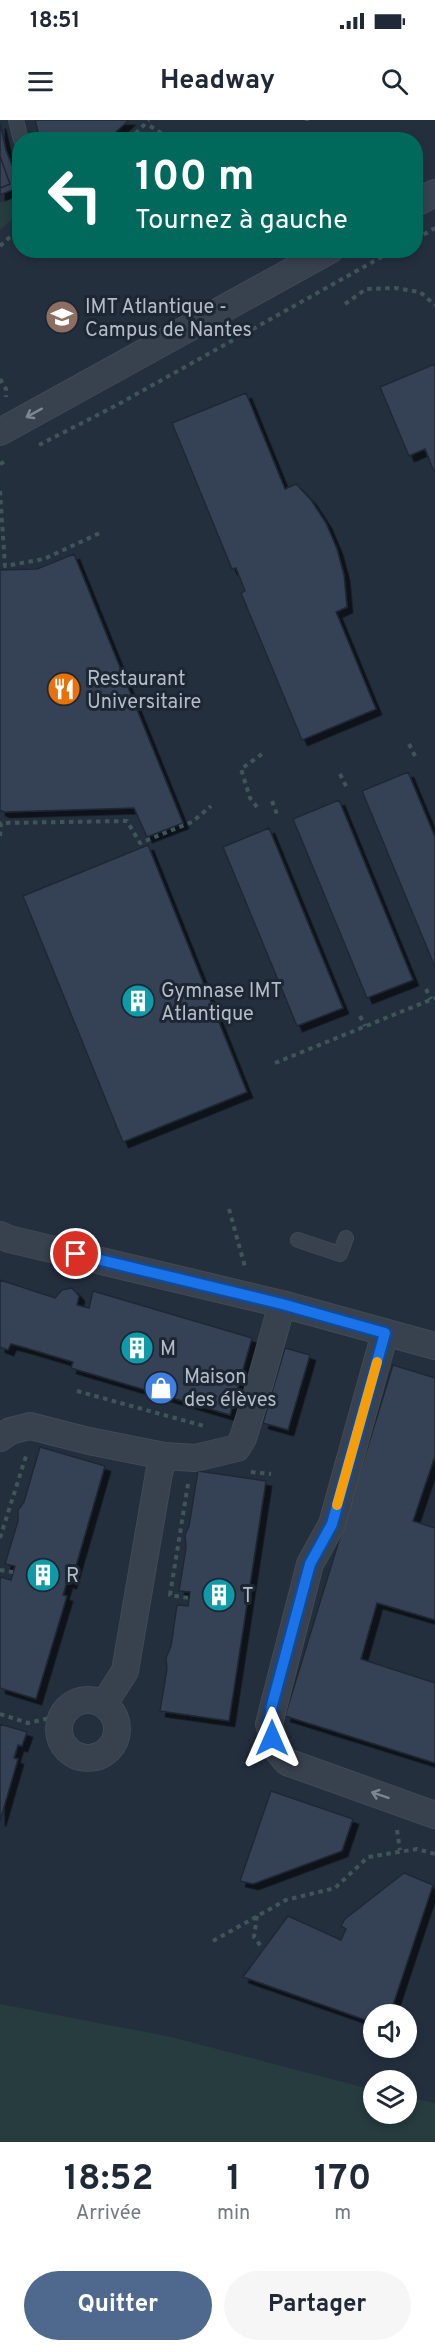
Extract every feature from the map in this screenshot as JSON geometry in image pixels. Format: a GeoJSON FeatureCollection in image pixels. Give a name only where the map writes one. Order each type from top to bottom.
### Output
{"type":"FeatureCollection","features":[{"type":"Feature","properties":{"kind":"street"},"geometry":{"type":"LineString","coordinates":[[0,432],[316,258]]}},
{"type":"Feature","properties":{"kind":"street"},"geometry":{"type":"LineString","coordinates":[[0,1235],[282,1304],[435,1346]]}},
{"type":"Feature","properties":{"kind":"street"},"geometry":{"type":"LineString","coordinates":[[0,1438],[10,1431],[30,1426],[164,1456],[195,1458],[237,1448],[243,1438],[282,1304]]}},
{"type":"Feature","properties":{"kind":"street"},"geometry":{"type":"LineString","coordinates":[[385,1333],[332,1524],[310,1564],[269,1724],[276,1749],[287,1762],[435,1815]]}},
{"type":"Feature","properties":{"kind":"street"},"geometry":{"type":"LineString","coordinates":[[104,1704],[125,1671],[159,1473],[164,1456]]}},
{"type":"Feature","properties":{"kind":"lane"},"geometry":{"type":"LineString","coordinates":[[298,1240],[340,1254],[346,1238]]}},
{"type":"Feature","properties":{"kind":"path"},"geometry":{"type":"LineString","coordinates":[[137,132],[149,120]]}},
{"type":"Feature","properties":{"kind":"path"},"geometry":{"type":"LineString","coordinates":[[150,126],[159,132]]}},
{"type":"Feature","properties":{"kind":"path"},"geometry":{"type":"LineString","coordinates":[[0,246],[12,235]]}},
{"type":"Feature","properties":{"kind":"path"},"geometry":{"type":"LineString","coordinates":[[84,423],[380,258]]}},
{"type":"Feature","properties":{"kind":"path"},"geometry":{"type":"LineString","coordinates":[[345,304],[366,289],[395,288],[420,292],[435,305]]}},
{"type":"Feature","properties":{"kind":"path"},"geometry":{"type":"LineString","coordinates":[[0,379],[6,389]]}},
{"type":"Feature","properties":{"kind":"path"},"geometry":{"type":"LineString","coordinates":[[0,491],[2,565],[44,559],[102,532]]}},
{"type":"Feature","properties":{"kind":"path"},"geometry":{"type":"LineString","coordinates":[[410,744],[417,760]]}},
{"type":"Feature","properties":{"kind":"path"},"geometry":{"type":"LineString","coordinates":[[257,807],[250,798],[241,769],[262,754]]}},
{"type":"Feature","properties":{"kind":"path"},"geometry":{"type":"LineString","coordinates":[[340,774],[347,788]]}},
{"type":"Feature","properties":{"kind":"path"},"geometry":{"type":"LineString","coordinates":[[272,801],[278,817]]}},
{"type":"Feature","properties":{"kind":"path"},"geometry":{"type":"LineString","coordinates":[[0,836],[1,823],[127,820],[140,843],[192,822],[212,806]]}},
{"type":"Feature","properties":{"kind":"path"},"geometry":{"type":"LineString","coordinates":[[275,1063],[433,998],[426,989]]}},
{"type":"Feature","properties":{"kind":"path"},"geometry":{"type":"LineString","coordinates":[[360,1016],[365,1026]]}},
{"type":"Feature","properties":{"kind":"path"},"geometry":{"type":"LineString","coordinates":[[229,1209],[253,1297]]}},
{"type":"Feature","properties":{"kind":"path"},"geometry":{"type":"LineString","coordinates":[[77,1390],[208,1428]]}},
{"type":"Feature","properties":{"kind":"path"},"geometry":{"type":"LineString","coordinates":[[189,1479],[170,1595],[189,1598]]}},
{"type":"Feature","properties":{"kind":"path"},"geometry":{"type":"LineString","coordinates":[[0,1570],[13,1572]]}},
{"type":"Feature","properties":{"kind":"path"},"geometry":{"type":"LineString","coordinates":[[0,1714],[28,1723],[54,1717]]}},
{"type":"Feature","properties":{"kind":"path"},"geometry":{"type":"LineString","coordinates":[[213,1941],[286,1900],[335,1888],[368,1857],[417,1849],[435,1854]]}},
{"type":"Feature","properties":{"kind":"path"},"geometry":{"type":"LineString","coordinates":[[257,1916],[254,1937],[263,1949]]}},
{"type":"Feature","properties":{"kind":"green space"},"geometry":{"type":"Polygon","coordinates":[[[12,198],[12,219],[0,230],[0,203],[12,198]]]}},
{"type":"Feature","properties":{"kind":"green space"},"geometry":{"type":"Polygon","coordinates":[[[0,2004],[171,2037],[363,2087],[363,2124],[417,2124],[417,2099],[435,2103],[435,2142],[0,2142],[0,2004]]]}},
{"type":"Feature","properties":{"kind":"building"},"geometry":{"type":"Polygon","coordinates":[[[35,120],[129,120],[116,132],[38,132],[35,120]]]}},
{"type":"Feature","properties":{"kind":"building"},"geometry":{"type":"Polygon","coordinates":[[[0,123],[12,165],[12,190],[0,195],[0,188],[10,184],[0,156],[0,123]]]}},
{"type":"Feature","properties":{"kind":"building"},"geometry":{"type":"Polygon","coordinates":[[[0,156],[10,184],[0,188],[0,156]]]}},
{"type":"Feature","properties":{"kind":"building"},"geometry":{"type":"Polygon","coordinates":[[[435,364],[435,474],[425,449],[409,456],[380,387],[435,364]]]}},
{"type":"Feature","properties":{"kind":"building"},"geometry":{"type":"Polygon","coordinates":[[[246,393],[285,489],[296,484],[311,500],[326,523],[337,549],[344,575],[347,607],[336,612],[376,709],[302,740],[241,593],[245,591],[236,568],[232,569],[172,423],[246,393]]]}},
{"type":"Feature","properties":{"kind":"building","name":"Restaurant Universitaire"},"geometry":{"type":"Polygon","coordinates":[[[74,554],[183,823],[147,837],[134,808],[4,812],[0,810],[0,570],[37,569],[74,554]]]}},
{"type":"Feature","properties":{"kind":"building"},"geometry":{"type":"Polygon","coordinates":[[[408,772],[435,837],[435,967],[362,791],[408,772]]]}},
{"type":"Feature","properties":{"kind":"building"},"geometry":{"type":"Polygon","coordinates":[[[339,800],[413,980],[367,998],[293,819],[339,800]]]}},
{"type":"Feature","properties":{"kind":"building"},"geometry":{"type":"Polygon","coordinates":[[[269,828],[343,1008],[297,1026],[223,847],[269,828]]]}},
{"type":"Feature","properties":{"kind":"building","name":"Gymnase IMT Atlantique"},"geometry":{"type":"Polygon","coordinates":[[[148,845],[247,1092],[123,1142],[23,896],[148,845]]]}},
{"type":"Feature","properties":{"kind":"building","name":"M"},"geometry":{"type":"Polygon","coordinates":[[[0,1280],[55,1298],[62,1290],[72,1288],[79,1296],[77,1305],[89,1308],[93,1291],[252,1338],[230,1415],[71,1368],[73,1362],[26,1348],[11,1344],[8,1350],[0,1347],[0,1280]]]}},
{"type":"Feature","properties":{"kind":"building"},"geometry":{"type":"Polygon","coordinates":[[[285,1348],[310,1355],[288,1430],[263,1423],[285,1348]]]}},
{"type":"Feature","properties":{"kind":"building"},"geometry":{"type":"Polygon","coordinates":[[[393,1365],[435,1378],[435,1456],[413,1521],[435,1528],[435,1620],[377,1603],[361,1659],[435,1683],[435,1763],[285,1716],[393,1365]]]}},
{"type":"Feature","properties":{"kind":"building","name":"R"},"geometry":{"type":"Polygon","coordinates":[[[40,1447],[105,1466],[71,1583],[67,1582],[63,1595],[67,1596],[36,1699],[0,1688],[0,1580],[1,1577],[11,1580],[15,1566],[5,1564],[18,1521],[18,1510],[24,1502],[40,1447]]]}},
{"type":"Feature","properties":{"kind":"building","name":"T"},"geometry":{"type":"Polygon","coordinates":[[[198,1471],[266,1481],[229,1721],[160,1711],[167,1669],[166,1658],[171,1646],[177,1605],[188,1606],[190,1592],[179,1591],[186,1548],[185,1535],[189,1526],[198,1471]]]}},
{"type":"Feature","properties":{"kind":"building"},"geometry":{"type":"Polygon","coordinates":[[[0,1724],[27,1732],[22,1746],[18,1745],[14,1758],[18,1759],[0,1821],[0,1724]]]}},
{"type":"Feature","properties":{"kind":"building"},"geometry":{"type":"Polygon","coordinates":[[[271,1791],[353,1819],[342,1851],[253,1884],[240,1881],[271,1791]]]}},
{"type":"Feature","properties":{"kind":"building"},"geometry":{"type":"Polygon","coordinates":[[[404,1873],[433,1885],[393,2004],[363,2004],[363,2019],[243,1977],[288,1916],[341,1940],[346,1929],[341,1926],[345,1919],[404,1873]]]}},
{"type":"Feature","properties":{"kind":"slow traffic"},"geometry":{"type":"LineString","coordinates":[[337,1505],[377,1362]]}},
{"type":"Feature","properties":{"kind":"place","name":"IMT Atlantique - Campus de Nantes"},"geometry":{"type":"Point","coordinates":[62,317]}},
{"type":"Feature","properties":{"kind":"place","name":"Restaurant Universitaire"},"geometry":{"type":"Point","coordinates":[64,689]}},
{"type":"Feature","properties":{"kind":"place","name":"Gymnase IMT Atlantique"},"geometry":{"type":"Point","coordinates":[138,1001]}},
{"type":"Feature","properties":{"kind":"place","name":"M"},"geometry":{"type":"Point","coordinates":[137,1348]}},
{"type":"Feature","properties":{"kind":"place","name":"Maison des élèves"},"geometry":{"type":"Point","coordinates":[161,1388]}},
{"type":"Feature","properties":{"kind":"place","name":"R"},"geometry":{"type":"Point","coordinates":[43,1575]}},
{"type":"Feature","properties":{"kind":"place","name":"T"},"geometry":{"type":"Point","coordinates":[219,1595]}},
{"type":"Feature","properties":{"kind":"route"},"geometry":{"type":"LineString","coordinates":[[76,1254],[282,1304],[385,1333],[332,1524],[310,1564],[272,1705],[269,1724],[272,1738]]}}]}
